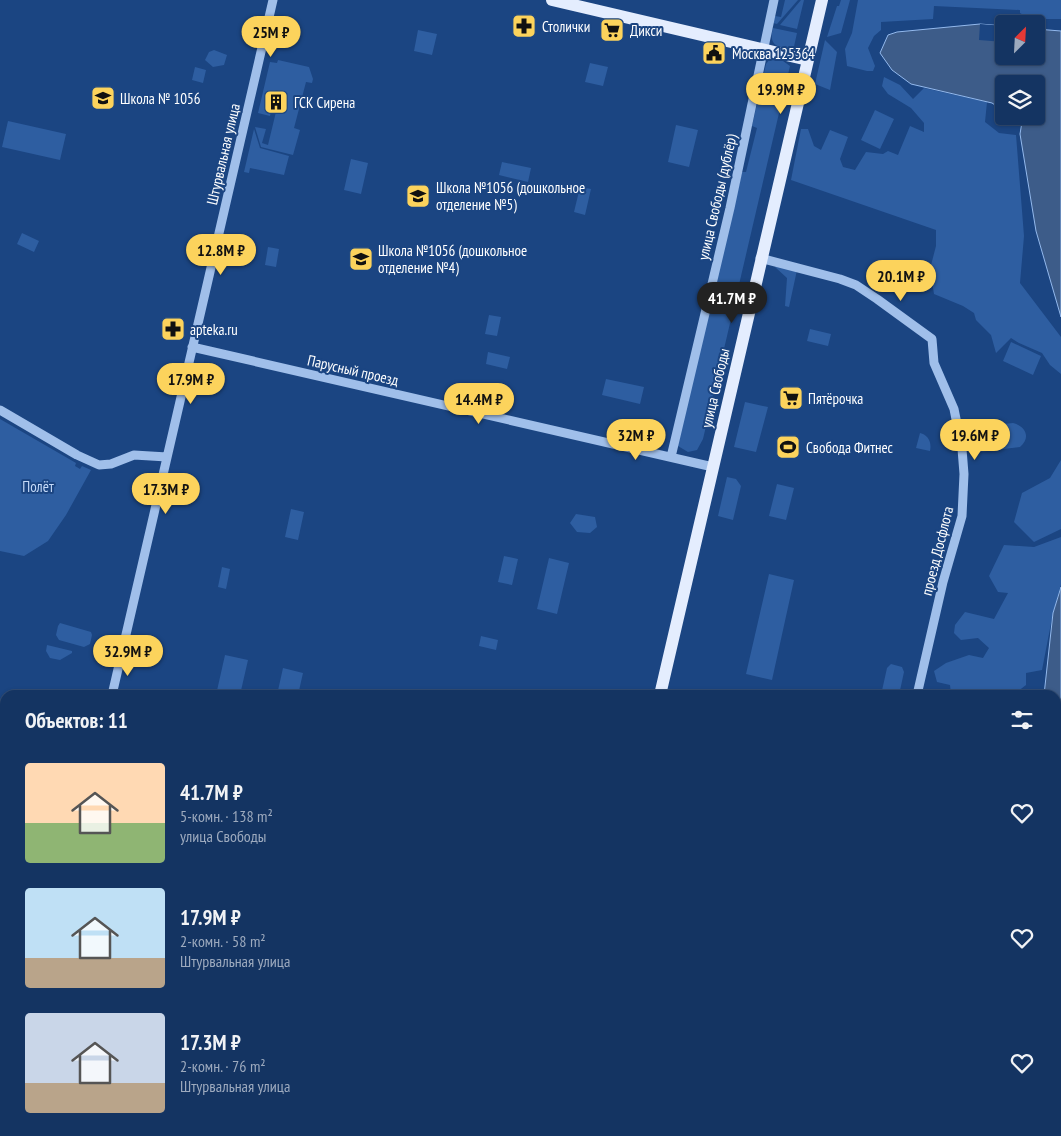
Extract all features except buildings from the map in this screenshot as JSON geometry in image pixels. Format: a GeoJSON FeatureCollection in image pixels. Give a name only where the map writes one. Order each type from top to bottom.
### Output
{"type":"FeatureCollection","features":[{"type":"Feature","properties":{"kind":"main road"},"geometry":{"type":"LineString","coordinates":[[552,0],[808,60]]}},
{"type":"Feature","properties":{"kind":"main road","name":"улица Свободы"},"geometry":{"type":"LineString","coordinates":[[661,690],[714,467],[760,258],[822,0]]}},
{"type":"Feature","properties":{"kind":"street","name":"Штурвальная улица"},"geometry":{"type":"LineString","coordinates":[[113,690],[272,0]]}},
{"type":"Feature","properties":{"kind":"street","name":"улица Свободы (дублёр)"},"geometry":{"type":"LineString","coordinates":[[671,457],[730,208],[774,0]]}},
{"type":"Feature","properties":{"kind":"street","name":"проезд Досфлота"},"geometry":{"type":"LineString","coordinates":[[760,258],[851,283],[877,299],[932,339],[934,363],[954,409],[962,449],[964,474],[963,507],[961,522],[943,582],[918,690]]}},
{"type":"Feature","properties":{"kind":"street","name":"Парусный проезд"},"geometry":{"type":"LineString","coordinates":[[192,348],[714,467]]}},
{"type":"Feature","properties":{"kind":"street"},"geometry":{"type":"LineString","coordinates":[[0,410],[77,455],[99,465],[111,464],[134,455],[167,457]]}},
{"type":"Feature","properties":{"kind":"green space"},"geometry":{"type":"Polygon","coordinates":[[[785,0],[798,0],[777,24],[773,23],[775,16],[781,17],[785,0]]]}},
{"type":"Feature","properties":{"kind":"green space"},"geometry":{"type":"Polygon","coordinates":[[[801,0],[804,0],[797,29],[780,25],[801,0]]]}},
{"type":"Feature","properties":{"kind":"green space"},"geometry":{"type":"Polygon","coordinates":[[[841,0],[850,0],[841,33],[827,37],[837,6],[839,6],[841,0]]]}},
{"type":"Feature","properties":{"kind":"green space"},"geometry":{"type":"Polygon","coordinates":[[[858,0],[1061,0],[1061,19],[1045,19],[1045,15],[1024,15],[1020,13],[1020,10],[934,6],[933,19],[881,22],[881,30],[874,36],[868,48],[875,66],[873,71],[847,66],[845,49],[852,33],[858,0]]]}},
{"type":"Feature","properties":{"kind":"green space"},"geometry":{"type":"Polygon","coordinates":[[[773,28],[797,33],[793,51],[775,45],[772,39],[773,28]]]}},
{"type":"Feature","properties":{"kind":"green space"},"geometry":{"type":"Polygon","coordinates":[[[418,30],[437,34],[432,55],[414,51],[418,30]]]}},
{"type":"Feature","properties":{"kind":"green space"},"geometry":{"type":"Polygon","coordinates":[[[825,40],[837,52],[830,90],[815,84],[825,40]]]}},
{"type":"Feature","properties":{"kind":"green space"},"geometry":{"type":"Polygon","coordinates":[[[214,50],[227,55],[224,65],[213,67],[205,60],[209,52],[214,50]]]}},
{"type":"Feature","properties":{"kind":"green space"},"geometry":{"type":"Polygon","coordinates":[[[278,60],[309,67],[313,79],[312,83],[306,82],[294,128],[300,130],[293,155],[261,147],[255,127],[266,129],[262,143],[268,145],[281,91],[276,90],[270,116],[258,113],[270,62],[277,63],[278,60]]]}},
{"type":"Feature","properties":{"kind":"green space"},"geometry":{"type":"Polygon","coordinates":[[[769,60],[783,61],[790,66],[703,439],[697,450],[688,452],[678,446],[678,443],[742,172],[746,172],[757,128],[752,126],[766,64],[769,60]]]}},
{"type":"Feature","properties":{"kind":"green space"},"geometry":{"type":"Polygon","coordinates":[[[590,63],[608,67],[603,86],[585,82],[590,63]]]}},
{"type":"Feature","properties":{"kind":"green space"},"geometry":{"type":"Polygon","coordinates":[[[195,67],[206,70],[203,83],[192,80],[195,67]]]}},
{"type":"Feature","properties":{"kind":"green space"},"geometry":{"type":"Polygon","coordinates":[[[884,77],[900,85],[913,99],[924,88],[987,102],[985,122],[999,133],[1016,135],[1024,236],[1020,283],[1061,337],[1061,374],[1050,365],[1042,353],[1011,338],[996,353],[991,335],[976,320],[974,313],[963,306],[934,294],[930,269],[936,246],[936,230],[791,180],[801,129],[808,129],[814,146],[821,150],[830,130],[848,137],[840,159],[843,167],[855,170],[866,152],[883,154],[888,151],[898,155],[910,126],[924,132],[924,123],[911,108],[888,94],[882,86],[884,77]]]}},
{"type":"Feature","properties":{"kind":"green space"},"geometry":{"type":"Polygon","coordinates":[[[875,110],[894,119],[880,149],[861,140],[875,110]]]}},
{"type":"Feature","properties":{"kind":"green space"},"geometry":{"type":"Polygon","coordinates":[[[8,121],[66,134],[60,160],[2,147],[8,121]]]}},
{"type":"Feature","properties":{"kind":"green space"},"geometry":{"type":"Polygon","coordinates":[[[676,125],[698,130],[689,167],[668,162],[676,125]]]}},
{"type":"Feature","properties":{"kind":"green space"},"geometry":{"type":"Polygon","coordinates":[[[254,129],[260,148],[289,156],[284,175],[250,168],[249,173],[244,172],[254,129]]]}},
{"type":"Feature","properties":{"kind":"green space"},"geometry":{"type":"Polygon","coordinates":[[[351,159],[368,163],[361,194],[344,190],[351,159]]]}},
{"type":"Feature","properties":{"kind":"green space"},"geometry":{"type":"Polygon","coordinates":[[[502,162],[531,168],[528,182],[499,175],[502,162]]]}},
{"type":"Feature","properties":{"kind":"green space"},"geometry":{"type":"Polygon","coordinates":[[[580,187],[591,189],[585,215],[574,212],[580,187]]]}},
{"type":"Feature","properties":{"kind":"green space"},"geometry":{"type":"Polygon","coordinates":[[[22,233],[39,241],[34,252],[17,244],[22,233]]]}},
{"type":"Feature","properties":{"kind":"green space"},"geometry":{"type":"Polygon","coordinates":[[[268,247],[279,249],[276,267],[265,265],[268,247]]]}},
{"type":"Feature","properties":{"kind":"green space"},"geometry":{"type":"Polygon","coordinates":[[[776,266],[797,270],[789,307],[785,306],[787,278],[776,266]]]}},
{"type":"Feature","properties":{"kind":"green space"},"geometry":{"type":"Polygon","coordinates":[[[489,315],[501,317],[497,336],[485,334],[489,315]]]}},
{"type":"Feature","properties":{"kind":"green space"},"geometry":{"type":"Polygon","coordinates":[[[810,329],[831,334],[828,346],[807,341],[810,329]]]}},
{"type":"Feature","properties":{"kind":"green space"},"geometry":{"type":"Polygon","coordinates":[[[1011,342],[1041,356],[1033,375],[1003,361],[1011,342]]]}},
{"type":"Feature","properties":{"kind":"green space"},"geometry":{"type":"Polygon","coordinates":[[[488,352],[510,357],[507,369],[486,364],[488,352]]]}},
{"type":"Feature","properties":{"kind":"green space"},"geometry":{"type":"Polygon","coordinates":[[[606,379],[644,387],[640,404],[602,395],[606,379]]]}},
{"type":"Feature","properties":{"kind":"green space"},"geometry":{"type":"Polygon","coordinates":[[[745,402],[768,407],[756,452],[734,447],[745,402]]]}},
{"type":"Feature","properties":{"kind":"green space","name":"Полёт"},"geometry":{"type":"Polygon","coordinates":[[[0,419],[76,463],[75,466],[80,469],[82,466],[91,470],[66,515],[48,541],[24,556],[0,551],[0,419]]]}},
{"type":"Feature","properties":{"kind":"green space"},"geometry":{"type":"Polygon","coordinates":[[[1013,423],[1024,430],[1026,436],[1020,447],[979,452],[975,427],[1013,423]]]}},
{"type":"Feature","properties":{"kind":"green space"},"geometry":{"type":"Polygon","coordinates":[[[920,433],[929,439],[930,451],[916,448],[920,433]]]}},
{"type":"Feature","properties":{"kind":"green space"},"geometry":{"type":"Polygon","coordinates":[[[1061,460],[1061,529],[1034,542],[1014,522],[1022,493],[1050,478],[1061,460]]]}},
{"type":"Feature","properties":{"kind":"green space"},"geometry":{"type":"Polygon","coordinates":[[[727,477],[736,479],[741,486],[733,520],[718,516],[727,477]]]}},
{"type":"Feature","properties":{"kind":"green space"},"geometry":{"type":"Polygon","coordinates":[[[777,484],[794,488],[786,520],[769,516],[777,484]]]}},
{"type":"Feature","properties":{"kind":"green space"},"geometry":{"type":"Polygon","coordinates":[[[291,509],[304,512],[298,540],[285,537],[291,509]]]}},
{"type":"Feature","properties":{"kind":"green space"},"geometry":{"type":"Polygon","coordinates":[[[576,514],[595,517],[597,527],[590,533],[577,532],[570,523],[576,514]]]}},
{"type":"Feature","properties":{"kind":"green space"},"geometry":{"type":"Polygon","coordinates":[[[1061,537],[1061,585],[1053,613],[1042,670],[1026,673],[1026,685],[1020,690],[951,690],[950,685],[937,682],[934,671],[946,663],[969,655],[983,658],[989,648],[978,638],[961,640],[954,633],[955,625],[965,612],[994,619],[1008,593],[998,592],[989,576],[1004,545],[1034,547],[1061,537]]]}},
{"type":"Feature","properties":{"kind":"green space"},"geometry":{"type":"Polygon","coordinates":[[[504,556],[518,559],[512,585],[498,582],[504,556]]]}},
{"type":"Feature","properties":{"kind":"green space"},"geometry":{"type":"Polygon","coordinates":[[[549,558],[569,563],[557,614],[537,609],[549,558]]]}},
{"type":"Feature","properties":{"kind":"green space"},"geometry":{"type":"Polygon","coordinates":[[[222,567],[230,569],[226,589],[218,587],[222,567]]]}},
{"type":"Feature","properties":{"kind":"green space"},"geometry":{"type":"Polygon","coordinates":[[[769,574],[794,580],[772,680],[746,674],[769,574]]]}},
{"type":"Feature","properties":{"kind":"green space"},"geometry":{"type":"Polygon","coordinates":[[[60,623],[91,632],[90,644],[84,647],[59,640],[56,635],[60,623]]]}},
{"type":"Feature","properties":{"kind":"green space"},"geometry":{"type":"Polygon","coordinates":[[[481,636],[498,640],[496,650],[479,646],[481,636]]]}},
{"type":"Feature","properties":{"kind":"green space"},"geometry":{"type":"Polygon","coordinates":[[[47,645],[72,651],[72,653],[60,660],[50,658],[46,651],[47,645]]]}},
{"type":"Feature","properties":{"kind":"green space"},"geometry":{"type":"Polygon","coordinates":[[[225,655],[248,660],[241,690],[217,690],[225,655]]]}},
{"type":"Feature","properties":{"kind":"green space"},"geometry":{"type":"Polygon","coordinates":[[[891,664],[902,667],[904,672],[900,690],[882,690],[887,668],[891,664]]]}},
{"type":"Feature","properties":{"kind":"green space"},"geometry":{"type":"Polygon","coordinates":[[[283,668],[303,673],[299,690],[278,690],[283,668]]]}},
{"type":"Feature","properties":{"kind":"shaded area"},"geometry":{"type":"Polygon","coordinates":[[[980,24],[995,25],[995,65],[1045,65],[1045,30],[1061,31],[1061,317],[1036,231],[1020,134],[1022,125],[1045,125],[1045,75],[995,75],[995,105],[911,84],[892,70],[880,53],[888,35],[897,32],[980,24]]]}},
{"type":"Feature","properties":{"kind":"shaded area"},"geometry":{"type":"Polygon","coordinates":[[[1061,587],[1061,690],[1045,690],[1053,613],[1061,587]]]}},
{"type":"Feature","properties":{"kind":"pier"},"geometry":{"type":"Polygon","coordinates":[[[980,24],[995,25],[995,41],[979,40],[980,24]]]}},
{"type":"Feature","properties":{"kind":"place","name":"Столички"},"geometry":{"type":"Point","coordinates":[524,26]}},
{"type":"Feature","properties":{"kind":"place","name":"Дикси"},"geometry":{"type":"Point","coordinates":[612,30]}},
{"type":"Feature","properties":{"kind":"place","name":"Москва 125364"},"geometry":{"type":"Point","coordinates":[714,53]}},
{"type":"Feature","properties":{"kind":"place","name":"Школа № 1056"},"geometry":{"type":"Point","coordinates":[103,98]}},
{"type":"Feature","properties":{"kind":"place","name":"ГСК Сирена"},"geometry":{"type":"Point","coordinates":[276,102]}},
{"type":"Feature","properties":{"kind":"place","name":"Школа №1056 (дошкольное отделение №5)"},"geometry":{"type":"Point","coordinates":[418,196]}},
{"type":"Feature","properties":{"kind":"place","name":"Школа №1056 (дошкольное отделение №4)"},"geometry":{"type":"Point","coordinates":[361,259]}},
{"type":"Feature","properties":{"kind":"place","name":"apteka.ru"},"geometry":{"type":"Point","coordinates":[173,329]}},
{"type":"Feature","properties":{"kind":"place","name":"Пятёрочка"},"geometry":{"type":"Point","coordinates":[791,398]}},
{"type":"Feature","properties":{"kind":"place","name":"Свобода Фитнес"},"geometry":{"type":"Point","coordinates":[788,447]}}]}
